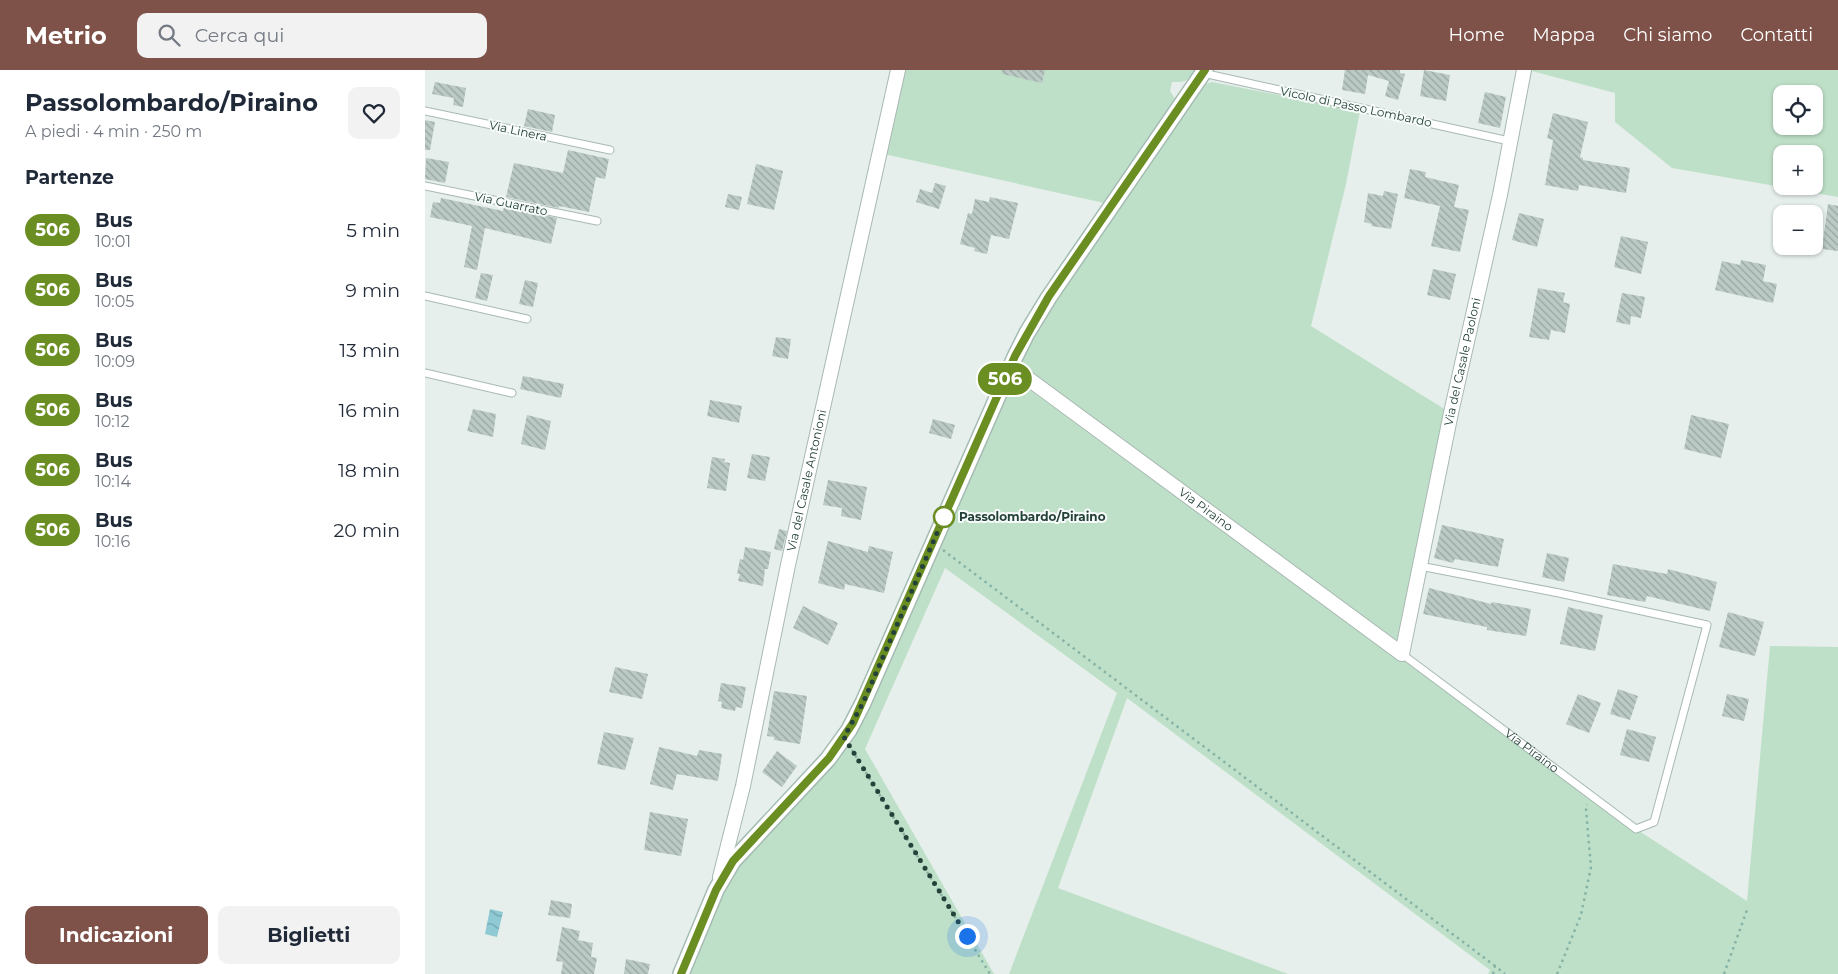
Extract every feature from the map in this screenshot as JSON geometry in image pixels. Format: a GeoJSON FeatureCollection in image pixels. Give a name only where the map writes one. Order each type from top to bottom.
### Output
{"type":"FeatureCollection","features":[{"type":"Feature","properties":{"kind":"street","name":"Via del Casale Antonioni"},"geometry":{"type":"LineString","coordinates":[[716,890],[743,786],[788,565],[898,70]]}},
{"type":"Feature","properties":{"kind":"street","name":"Via del Casale Paoloni"},"geometry":{"type":"LineString","coordinates":[[1402,654],[1451,413],[1500,195],[1524,70]]}},
{"type":"Feature","properties":{"kind":"street"},"geometry":{"type":"LineString","coordinates":[[681,974],[716,890],[738,854],[822,766],[844,737],[863,703],[1027,333],[1049,296],[1204,72]]}},
{"type":"Feature","properties":{"kind":"street","name":"Via Piraino"},"geometry":{"type":"LineString","coordinates":[[1011,366],[1402,654]]}},
{"type":"Feature","properties":{"kind":"lane","name":"Vicolo di Passo Lombardo"},"geometry":{"type":"LineString","coordinates":[[1204,72],[1509,141]]}},
{"type":"Feature","properties":{"kind":"lane","name":"Via Linera"},"geometry":{"type":"LineString","coordinates":[[425,111],[610,150]]}},
{"type":"Feature","properties":{"kind":"lane","name":"Via Guarrato"},"geometry":{"type":"LineString","coordinates":[[425,186],[597,221]]}},
{"type":"Feature","properties":{"kind":"lane"},"geometry":{"type":"LineString","coordinates":[[425,296],[527,319]]}},
{"type":"Feature","properties":{"kind":"lane"},"geometry":{"type":"LineString","coordinates":[[425,373],[512,393]]}},
{"type":"Feature","properties":{"kind":"lane","name":"Via Piraino"},"geometry":{"type":"LineString","coordinates":[[1402,654],[1636,830],[1654,822],[1707,624],[1420,566]]}},
{"type":"Feature","properties":{"kind":"path"},"geometry":{"type":"LineString","coordinates":[[933,542],[1505,974]]}},
{"type":"Feature","properties":{"kind":"path"},"geometry":{"type":"LineString","coordinates":[[844,737],[990,974]]}},
{"type":"Feature","properties":{"kind":"path"},"geometry":{"type":"LineString","coordinates":[[1557,974],[1581,915],[1591,867],[1586,810],[1589,794]]}},
{"type":"Feature","properties":{"kind":"path"},"geometry":{"type":"LineString","coordinates":[[1724,974],[1747,910]]}},
{"type":"Feature","properties":{"kind":"path"},"geometry":{"type":"LineString","coordinates":[[1493,974],[1495,966]]}},
{"type":"Feature","properties":{"kind":"green space"},"geometry":{"type":"Polygon","coordinates":[[[902,70],[1195,70],[1186,80],[1172,82],[1170,91],[1175,99],[1104,203],[884,154],[902,70]]]}},
{"type":"Feature","properties":{"kind":"green space"},"geometry":{"type":"Polygon","coordinates":[[[1528,70],[1838,70],[1838,197],[1823,194],[1823,145],[1773,145],[1773,186],[1672,168],[1615,122],[1615,93],[1528,70]]]}},
{"type":"Feature","properties":{"kind":"green space"},"geometry":{"type":"Polygon","coordinates":[[[1212,82],[1360,111],[1346,184],[1311,326],[1446,410],[1399,640],[1397,642],[1018,366],[1046,310],[1200,86],[1212,82]]]}},
{"type":"Feature","properties":{"kind":"green space"},"geometry":{"type":"Polygon","coordinates":[[[1015,382],[1028,382],[1636,829],[1747,901],[1770,646],[1838,647],[1838,974],[1488,974],[1490,970],[1127,698],[1058,888],[1288,974],[1009,974],[1117,693],[945,568],[865,749],[994,974],[685,974],[717,901],[747,850],[830,766],[1009,386],[1015,382]]]}},
{"type":"Feature","properties":{"kind":"water"},"geometry":{"type":"Polygon","coordinates":[[[490,909],[503,912],[497,937],[485,934],[490,909]]]}},
{"type":"Feature","properties":{"kind":"building"},"geometry":{"type":"Polygon","coordinates":[[[1002,70],[1045,70],[1042,83],[1002,74],[1002,70]]]}},
{"type":"Feature","properties":{"kind":"building"},"geometry":{"type":"Polygon","coordinates":[[[1345,70],[1400,70],[1400,73],[1405,74],[1398,100],[1385,96],[1389,81],[1368,75],[1365,94],[1342,90],[1345,70]]]}},
{"type":"Feature","properties":{"kind":"building"},"geometry":{"type":"Polygon","coordinates":[[[1424,70],[1450,75],[1446,101],[1420,96],[1424,70]]]}},
{"type":"Feature","properties":{"kind":"building"},"geometry":{"type":"Polygon","coordinates":[[[435,82],[466,88],[463,107],[453,105],[454,98],[432,94],[435,82]]]}},
{"type":"Feature","properties":{"kind":"building"},"geometry":{"type":"Polygon","coordinates":[[[1485,92],[1506,97],[1500,128],[1478,123],[1485,92]]]}},
{"type":"Feature","properties":{"kind":"building"},"geometry":{"type":"Polygon","coordinates":[[[528,109],[555,115],[552,132],[524,126],[528,109]]]}},
{"type":"Feature","properties":{"kind":"building"},"geometry":{"type":"Polygon","coordinates":[[[1553,113],[1588,122],[1580,157],[1583,160],[1630,168],[1626,193],[1579,185],[1578,191],[1545,185],[1553,140],[1547,138],[1553,113]]]}},
{"type":"Feature","properties":{"kind":"building"},"geometry":{"type":"Polygon","coordinates":[[[425,120],[435,122],[430,150],[425,150],[425,120]]]}},
{"type":"Feature","properties":{"kind":"building"},"geometry":{"type":"Polygon","coordinates":[[[568,150],[609,159],[605,179],[596,177],[589,212],[506,197],[514,163],[563,173],[568,150]]]}},
{"type":"Feature","properties":{"kind":"building"},"geometry":{"type":"Polygon","coordinates":[[[426,158],[449,162],[445,183],[425,179],[426,158]]]}},
{"type":"Feature","properties":{"kind":"building"},"geometry":{"type":"Polygon","coordinates":[[[756,164],[783,171],[774,210],[747,204],[756,164]]]}},
{"type":"Feature","properties":{"kind":"building"},"geometry":{"type":"Polygon","coordinates":[[[1410,169],[1426,172],[1425,177],[1459,185],[1454,207],[1469,210],[1460,252],[1431,246],[1440,206],[1404,198],[1410,169]]]}},
{"type":"Feature","properties":{"kind":"building"},"geometry":{"type":"Polygon","coordinates":[[[935,183],[946,186],[939,209],[916,202],[920,189],[932,193],[935,183]]]}},
{"type":"Feature","properties":{"kind":"building"},"geometry":{"type":"Polygon","coordinates":[[[1384,191],[1398,194],[1391,229],[1371,226],[1372,224],[1364,222],[1368,193],[1383,196],[1384,191]]]}},
{"type":"Feature","properties":{"kind":"building"},"geometry":{"type":"Polygon","coordinates":[[[728,194],[742,197],[739,210],[725,207],[728,194]]]}},
{"type":"Feature","properties":{"kind":"building"},"geometry":{"type":"Polygon","coordinates":[[[990,197],[1018,203],[1009,239],[991,235],[987,254],[974,251],[975,248],[960,244],[968,213],[972,214],[975,199],[989,202],[990,197]]]}},
{"type":"Feature","properties":{"kind":"building"},"geometry":{"type":"Polygon","coordinates":[[[441,198],[503,211],[504,207],[557,218],[551,244],[485,228],[477,270],[464,267],[472,226],[430,217],[433,202],[440,203],[441,198]]]}},
{"type":"Feature","properties":{"kind":"building"},"geometry":{"type":"Polygon","coordinates":[[[1828,204],[1838,206],[1838,251],[1823,249],[1828,204]]]}},
{"type":"Feature","properties":{"kind":"building"},"geometry":{"type":"Polygon","coordinates":[[[1519,213],[1544,219],[1537,247],[1512,240],[1519,213]]]}},
{"type":"Feature","properties":{"kind":"building"},"geometry":{"type":"Polygon","coordinates":[[[1621,236],[1648,242],[1641,274],[1614,267],[1621,236]]]}},
{"type":"Feature","properties":{"kind":"building"},"geometry":{"type":"Polygon","coordinates":[[[1741,260],[1766,265],[1763,281],[1777,284],[1773,303],[1715,290],[1722,261],[1740,265],[1741,260]]]}},
{"type":"Feature","properties":{"kind":"building"},"geometry":{"type":"Polygon","coordinates":[[[1433,269],[1456,274],[1450,300],[1427,295],[1433,269]]]}},
{"type":"Feature","properties":{"kind":"building"},"geometry":{"type":"Polygon","coordinates":[[[481,273],[493,275],[487,301],[475,298],[481,273]]]}},
{"type":"Feature","properties":{"kind":"building"},"geometry":{"type":"Polygon","coordinates":[[[525,280],[538,283],[533,307],[519,304],[525,280]]]}},
{"type":"Feature","properties":{"kind":"building"},"geometry":{"type":"Polygon","coordinates":[[[1538,288],[1565,293],[1563,302],[1570,304],[1565,333],[1551,330],[1549,340],[1529,337],[1538,288]]]}},
{"type":"Feature","properties":{"kind":"building"},"geometry":{"type":"Polygon","coordinates":[[[1622,293],[1645,297],[1641,318],[1631,316],[1630,325],[1616,322],[1622,293]]]}},
{"type":"Feature","properties":{"kind":"building"},"geometry":{"type":"Polygon","coordinates":[[[776,337],[791,339],[788,359],[772,356],[776,337]]]}},
{"type":"Feature","properties":{"kind":"building"},"geometry":{"type":"Polygon","coordinates":[[[523,376],[564,384],[561,398],[520,389],[523,376]]]}},
{"type":"Feature","properties":{"kind":"building"},"geometry":{"type":"Polygon","coordinates":[[[710,400],[742,406],[739,423],[707,416],[710,400]]]}},
{"type":"Feature","properties":{"kind":"building"},"geometry":{"type":"Polygon","coordinates":[[[473,409],[496,414],[493,437],[467,431],[473,409]]]}},
{"type":"Feature","properties":{"kind":"building"},"geometry":{"type":"Polygon","coordinates":[[[527,415],[551,421],[545,450],[521,444],[527,415]]]}},
{"type":"Feature","properties":{"kind":"building"},"geometry":{"type":"Polygon","coordinates":[[[1691,415],[1729,424],[1721,458],[1684,449],[1691,415]]]}},
{"type":"Feature","properties":{"kind":"building"},"geometry":{"type":"Polygon","coordinates":[[[933,419],[955,425],[951,439],[929,433],[933,419]]]}},
{"type":"Feature","properties":{"kind":"building"},"geometry":{"type":"Polygon","coordinates":[[[752,454],[770,457],[765,481],[747,478],[752,454]]]}},
{"type":"Feature","properties":{"kind":"building"},"geometry":{"type":"Polygon","coordinates":[[[712,457],[725,459],[724,462],[730,463],[726,491],[707,488],[712,457]]]}},
{"type":"Feature","properties":{"kind":"building"},"geometry":{"type":"Polygon","coordinates":[[[828,480],[867,487],[861,520],[841,516],[842,508],[823,505],[828,480]]]}},
{"type":"Feature","properties":{"kind":"building"},"geometry":{"type":"Polygon","coordinates":[[[1442,525],[1504,539],[1498,567],[1455,559],[1453,563],[1434,558],[1442,525]]]}},
{"type":"Feature","properties":{"kind":"building"},"geometry":{"type":"Polygon","coordinates":[[[779,529],[787,531],[782,551],[774,549],[779,529]]]}},
{"type":"Feature","properties":{"kind":"building"},"geometry":{"type":"Polygon","coordinates":[[[828,541],[868,552],[869,546],[893,552],[884,593],[845,584],[844,590],[818,583],[828,541]]]}},
{"type":"Feature","properties":{"kind":"building"},"geometry":{"type":"Polygon","coordinates":[[[745,547],[771,552],[768,569],[765,569],[763,586],[738,581],[740,574],[737,574],[740,559],[743,560],[745,547]]]}},
{"type":"Feature","properties":{"kind":"building"},"geometry":{"type":"Polygon","coordinates":[[[1547,553],[1569,558],[1564,582],[1542,577],[1547,553]]]}},
{"type":"Feature","properties":{"kind":"building"},"geometry":{"type":"Polygon","coordinates":[[[1613,564],[1667,574],[1668,569],[1717,582],[1710,611],[1647,596],[1645,602],[1607,595],[1613,564]]]}},
{"type":"Feature","properties":{"kind":"building"},"geometry":{"type":"Polygon","coordinates":[[[1429,588],[1491,604],[1492,602],[1531,609],[1526,636],[1487,630],[1487,627],[1423,614],[1429,588]]]}},
{"type":"Feature","properties":{"kind":"building"},"geometry":{"type":"Polygon","coordinates":[[[803,606],[838,623],[828,645],[793,628],[803,606]]]}},
{"type":"Feature","properties":{"kind":"building"},"geometry":{"type":"Polygon","coordinates":[[[1568,607],[1603,615],[1595,651],[1560,644],[1568,607]]]}},
{"type":"Feature","properties":{"kind":"building"},"geometry":{"type":"Polygon","coordinates":[[[1728,612],[1764,622],[1755,656],[1719,647],[1728,612]]]}},
{"type":"Feature","properties":{"kind":"building"},"geometry":{"type":"Polygon","coordinates":[[[615,667],[648,674],[642,699],[609,692],[615,667]]]}},
{"type":"Feature","properties":{"kind":"building"},"geometry":{"type":"Polygon","coordinates":[[[721,683],[746,687],[742,708],[736,707],[735,711],[721,708],[722,702],[718,701],[721,683]]]}},
{"type":"Feature","properties":{"kind":"building"},"geometry":{"type":"Polygon","coordinates":[[[1618,689],[1638,696],[1630,720],[1610,714],[1618,689]]]}},
{"type":"Feature","properties":{"kind":"building"},"geometry":{"type":"Polygon","coordinates":[[[774,691],[807,696],[800,744],[774,740],[774,737],[767,736],[774,691]]]}},
{"type":"Feature","properties":{"kind":"building"},"geometry":{"type":"Polygon","coordinates":[[[1578,694],[1601,703],[1589,733],[1566,724],[1578,694]]]}},
{"type":"Feature","properties":{"kind":"building"},"geometry":{"type":"Polygon","coordinates":[[[1727,694],[1749,699],[1744,721],[1722,716],[1727,694]]]}},
{"type":"Feature","properties":{"kind":"building"},"geometry":{"type":"Polygon","coordinates":[[[1627,729],[1656,737],[1649,762],[1620,755],[1627,729]]]}},
{"type":"Feature","properties":{"kind":"building"},"geometry":{"type":"Polygon","coordinates":[[[604,732],[634,738],[625,770],[597,764],[604,732]]]}},
{"type":"Feature","properties":{"kind":"building"},"geometry":{"type":"Polygon","coordinates":[[[659,747],[697,756],[699,750],[722,754],[718,781],[677,774],[673,790],[650,784],[659,747]]]}},
{"type":"Feature","properties":{"kind":"building"},"geometry":{"type":"Polygon","coordinates":[[[777,751],[797,766],[782,787],[762,772],[777,751]]]}},
{"type":"Feature","properties":{"kind":"building"},"geometry":{"type":"Polygon","coordinates":[[[650,812],[688,819],[681,856],[644,850],[650,812]]]}},
{"type":"Feature","properties":{"kind":"building"},"geometry":{"type":"Polygon","coordinates":[[[551,900],[572,904],[570,918],[548,915],[551,900]]]}},
{"type":"Feature","properties":{"kind":"building"},"geometry":{"type":"Polygon","coordinates":[[[562,927],[580,931],[578,940],[593,943],[591,957],[597,958],[594,974],[561,974],[563,962],[556,961],[562,927]]]}},
{"type":"Feature","properties":{"kind":"building"},"geometry":{"type":"Polygon","coordinates":[[[626,959],[650,964],[648,974],[624,974],[626,959]]]}},
{"type":"Feature","properties":{"kind":"bus line","name":"506"},"geometry":{"type":"LineString","coordinates":[[681,974],[716,890],[733,861],[829,758],[849,730],[863,703],[1015,356],[1027,333],[1049,296],[1205,70]]}},
{"type":"Feature","properties":{"kind":"place","name":"Passolombardo/Piraino"},"geometry":{"type":"Point","coordinates":[944,517]}},
{"type":"Feature","properties":{"kind":"route"},"geometry":{"type":"LineString","coordinates":[[944,517],[863,703],[844,737],[967,936]]}}]}
